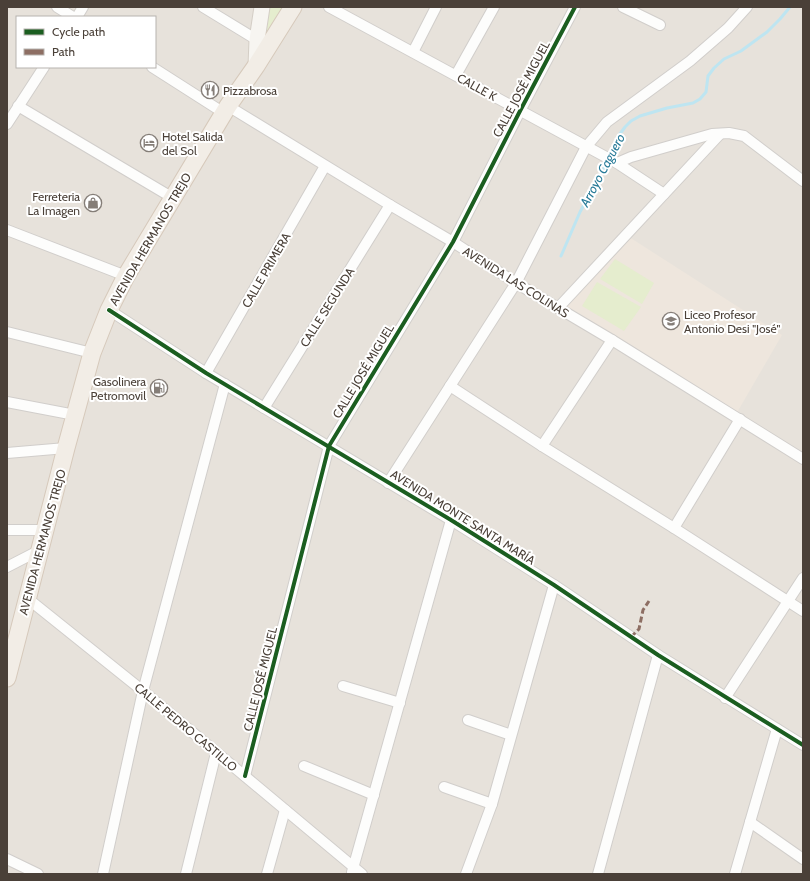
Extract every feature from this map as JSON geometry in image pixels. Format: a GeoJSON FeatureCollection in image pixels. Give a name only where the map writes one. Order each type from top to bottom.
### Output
{"type":"FeatureCollection","features":[{"type":"Feature","properties":{"kind":"main road","name":"AVENIDA HERMANOS TREJO"},"geometry":{"type":"LineString","coordinates":[[7,678],[92,353],[109,310],[126,276],[226,109],[256,66],[293,7]]}},
{"type":"Feature","properties":{"kind":"street"},"geometry":{"type":"LineString","coordinates":[[57,7],[71,16]]}},
{"type":"Feature","properties":{"kind":"street"},"geometry":{"type":"LineString","coordinates":[[78,16],[83,7]]}},
{"type":"Feature","properties":{"kind":"street"},"geometry":{"type":"LineString","coordinates":[[204,7],[257,40]]}},
{"type":"Feature","properties":{"kind":"street"},"geometry":{"type":"LineString","coordinates":[[256,66],[257,40],[262,7]]}},
{"type":"Feature","properties":{"kind":"street","name":"CALLE K"},"geometry":{"type":"LineString","coordinates":[[329,7],[614,162],[664,194]]}},
{"type":"Feature","properties":{"kind":"street"},"geometry":{"type":"LineString","coordinates":[[413,52],[436,7]]}},
{"type":"Feature","properties":{"kind":"street"},"geometry":{"type":"LineString","coordinates":[[456,75],[494,7]]}},
{"type":"Feature","properties":{"kind":"street","name":"CALLE JOSÉ MIGUEL"},"geometry":{"type":"LineString","coordinates":[[245,776],[329,446],[453,242],[520,111],[576,7]]}},
{"type":"Feature","properties":{"kind":"street"},"geometry":{"type":"LineString","coordinates":[[623,7],[660,25]]}},
{"type":"Feature","properties":{"kind":"street"},"geometry":{"type":"LineString","coordinates":[[388,483],[516,283],[586,147],[607,122],[690,62],[728,28],[747,7]]}},
{"type":"Feature","properties":{"kind":"street"},"geometry":{"type":"LineString","coordinates":[[7,124],[43,68]]}},
{"type":"Feature","properties":{"kind":"street","name":"AVENIDA LAS COLINAS"},"geometry":{"type":"LineString","coordinates":[[154,68],[325,166],[453,242],[516,283],[612,340],[803,459]]}},
{"type":"Feature","properties":{"kind":"street"},"geometry":{"type":"LineString","coordinates":[[18,106],[173,198]]}},
{"type":"Feature","properties":{"kind":"street"},"geometry":{"type":"LineString","coordinates":[[614,162],[712,134],[729,133],[744,136],[803,182]]}},
{"type":"Feature","properties":{"kind":"street"},"geometry":{"type":"LineString","coordinates":[[558,308],[720,134]]}},
{"type":"Feature","properties":{"kind":"street","name":"CALLE PRIMERA"},"geometry":{"type":"LineString","coordinates":[[206,373],[325,166]]}},
{"type":"Feature","properties":{"kind":"street","name":"CALLE SEGUNDA"},"geometry":{"type":"LineString","coordinates":[[264,408],[390,205]]}},
{"type":"Feature","properties":{"kind":"street"},"geometry":{"type":"LineString","coordinates":[[7,230],[126,276]]}},
{"type":"Feature","properties":{"kind":"street","name":"AVENIDA MONTE SANTA MARÍA"},"geometry":{"type":"LineString","coordinates":[[109,310],[206,373],[451,520],[554,585],[658,656],[803,745]]}},
{"type":"Feature","properties":{"kind":"street"},"geometry":{"type":"LineString","coordinates":[[7,332],[92,353]]}},
{"type":"Feature","properties":{"kind":"street"},"geometry":{"type":"LineString","coordinates":[[542,446],[612,340]]}},
{"type":"Feature","properties":{"kind":"street"},"geometry":{"type":"LineString","coordinates":[[103,874],[143,691],[226,384]]}},
{"type":"Feature","properties":{"kind":"street"},"geometry":{"type":"LineString","coordinates":[[450,386],[803,611]]}},
{"type":"Feature","properties":{"kind":"street"},"geometry":{"type":"LineString","coordinates":[[7,402],[75,415]]}},
{"type":"Feature","properties":{"kind":"street"},"geometry":{"type":"LineString","coordinates":[[674,528],[740,419]]}},
{"type":"Feature","properties":{"kind":"street"},"geometry":{"type":"LineString","coordinates":[[7,454],[66,448]]}},
{"type":"Feature","properties":{"kind":"street"},"geometry":{"type":"LineString","coordinates":[[356,872],[374,795],[451,520]]}},
{"type":"Feature","properties":{"kind":"street"},"geometry":{"type":"LineString","coordinates":[[7,530],[45,530]]}},
{"type":"Feature","properties":{"kind":"street"},"geometry":{"type":"LineString","coordinates":[[7,567],[40,550]]}},
{"type":"Feature","properties":{"kind":"street"},"geometry":{"type":"LineString","coordinates":[[725,698],[803,578]]}},
{"type":"Feature","properties":{"kind":"street"},"geometry":{"type":"LineString","coordinates":[[466,874],[492,804],[554,585]]}},
{"type":"Feature","properties":{"kind":"street","name":"CALLE PEDRO CASTILLO"},"geometry":{"type":"LineString","coordinates":[[27,598],[143,691],[245,776],[356,872]]}},
{"type":"Feature","properties":{"kind":"street"},"geometry":{"type":"LineString","coordinates":[[598,874],[658,656]]}},
{"type":"Feature","properties":{"kind":"street"},"geometry":{"type":"LineString","coordinates":[[343,686],[400,703]]}},
{"type":"Feature","properties":{"kind":"street"},"geometry":{"type":"LineString","coordinates":[[468,720],[511,735]]}},
{"type":"Feature","properties":{"kind":"street"},"geometry":{"type":"LineString","coordinates":[[735,874],[777,729]]}},
{"type":"Feature","properties":{"kind":"street"},"geometry":{"type":"LineString","coordinates":[[186,874],[216,752]]}},
{"type":"Feature","properties":{"kind":"street"},"geometry":{"type":"LineString","coordinates":[[304,766],[374,795]]}},
{"type":"Feature","properties":{"kind":"street"},"geometry":{"type":"LineString","coordinates":[[444,787],[492,804]]}},
{"type":"Feature","properties":{"kind":"street"},"geometry":{"type":"LineString","coordinates":[[267,874],[285,810]]}},
{"type":"Feature","properties":{"kind":"street"},"geometry":{"type":"LineString","coordinates":[[750,822],[803,859]]}},
{"type":"Feature","properties":{"kind":"street"},"geometry":{"type":"LineString","coordinates":[[7,859],[38,874]]}},
{"type":"Feature","properties":{"kind":"shaded area"},"geometry":{"type":"Polygon","coordinates":[[[7,7],[803,7],[803,874],[7,874],[7,7]]]}},
{"type":"Feature","properties":{"kind":"shaded area","name":"Liceo Profesor Antonio Desi \"José\""},"geometry":{"type":"Polygon","coordinates":[[[626,235],[782,335],[735,416],[558,308],[626,235]]]}},
{"type":"Feature","properties":{"kind":"green space"},"geometry":{"type":"Polygon","coordinates":[[[262,7],[293,7],[256,66],[262,7]]]}},
{"type":"Feature","properties":{"kind":"green space"},"geometry":{"type":"Polygon","coordinates":[[[615,259],[654,283],[642,304],[600,279],[615,259]]]}},
{"type":"Feature","properties":{"kind":"green space"},"geometry":{"type":"Polygon","coordinates":[[[597,282],[641,307],[624,331],[582,306],[597,282]]]}},
{"type":"Feature","properties":{"kind":"waterway","name":"Arroyo Caguero"},"geometry":{"type":"LineString","coordinates":[[561,256],[580,212],[604,168],[617,138],[625,127],[631,121],[640,116],[667,108],[693,103],[700,99],[706,92],[708,76],[714,68],[724,59],[741,51],[767,32],[790,7]]}},
{"type":"Feature","properties":{"kind":"marked path"},"geometry":{"type":"LineString","coordinates":[[631,637],[639,629],[643,610],[649,601]]}},
{"type":"Feature","properties":{"kind":"cycle path"},"geometry":{"type":"LineString","coordinates":[[245,776],[329,446],[453,242],[575,7]]}},
{"type":"Feature","properties":{"kind":"cycle path"},"geometry":{"type":"LineString","coordinates":[[109,310],[206,373],[451,520],[554,585],[658,655],[803,745]]}},
{"type":"Feature","properties":{"kind":"place","name":"Pizzabrosa"},"geometry":{"type":"Point","coordinates":[210,90]}},
{"type":"Feature","properties":{"kind":"place","name":"Hotel Salida del Sol"},"geometry":{"type":"Point","coordinates":[149,143]}},
{"type":"Feature","properties":{"kind":"place","name":"Ferreteria La Imagen"},"geometry":{"type":"Point","coordinates":[93,203]}},
{"type":"Feature","properties":{"kind":"place","name":"Liceo Profesor Antonio Desi \"José\""},"geometry":{"type":"Point","coordinates":[671,321]}},
{"type":"Feature","properties":{"kind":"place","name":"Gasolinera Petromovil"},"geometry":{"type":"Point","coordinates":[159,388]}}]}
